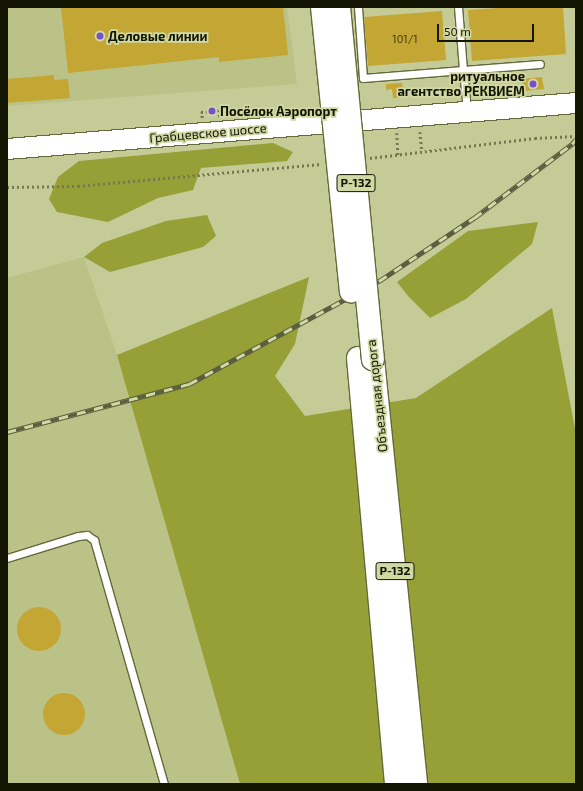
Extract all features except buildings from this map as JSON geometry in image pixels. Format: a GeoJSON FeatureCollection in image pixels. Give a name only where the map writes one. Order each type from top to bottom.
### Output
{"type":"FeatureCollection","features":[{"type":"Feature","properties":{"kind":"highway","name":"Объездная дорога"},"geometry":{"type":"LineString","coordinates":[[322,7],[366,358],[416,784]]}},
{"type":"Feature","properties":{"kind":"highway","name":"Объездная дорога"},"geometry":{"type":"LineString","coordinates":[[339,7],[366,358],[396,784]]}},
{"type":"Feature","properties":{"kind":"main road","name":"Грабцевское шоссе"},"geometry":{"type":"LineString","coordinates":[[7,149],[576,103]]}},
{"type":"Feature","properties":{"kind":"lane"},"geometry":{"type":"LineString","coordinates":[[358,7],[363,78],[540,64]]}},
{"type":"Feature","properties":{"kind":"lane"},"geometry":{"type":"LineString","coordinates":[[458,7],[467,112]]}},
{"type":"Feature","properties":{"kind":"lane"},"geometry":{"type":"LineString","coordinates":[[7,558],[78,536],[86,535],[94,540],[164,784]]}},
{"type":"Feature","properties":{"kind":"path"},"geometry":{"type":"LineString","coordinates":[[208,119],[202,119],[201,112],[219,110],[220,117],[214,118]]}},
{"type":"Feature","properties":{"kind":"path"},"geometry":{"type":"LineString","coordinates":[[421,132],[422,152]]}},
{"type":"Feature","properties":{"kind":"path"},"geometry":{"type":"LineString","coordinates":[[397,133],[398,155]]}},
{"type":"Feature","properties":{"kind":"path"},"geometry":{"type":"LineString","coordinates":[[368,158],[535,138],[576,136]]}},
{"type":"Feature","properties":{"kind":"path"},"geometry":{"type":"LineString","coordinates":[[7,187],[78,186],[322,164]]}},
{"type":"Feature","properties":{"kind":"shaded area"},"geometry":{"type":"Polygon","coordinates":[[[7,7],[287,7],[297,84],[7,106],[7,7]]]}},
{"type":"Feature","properties":{"kind":"shaded area"},"geometry":{"type":"Polygon","coordinates":[[[84,257],[117,355],[240,784],[7,784],[7,278],[84,257]]]}},
{"type":"Feature","properties":{"kind":"green space"},"geometry":{"type":"Polygon","coordinates":[[[273,143],[293,152],[287,161],[201,168],[193,190],[158,198],[108,222],[57,212],[49,199],[58,177],[79,161],[273,143]]]}},
{"type":"Feature","properties":{"kind":"green space"},"geometry":{"type":"Polygon","coordinates":[[[207,215],[216,236],[203,247],[110,272],[84,257],[102,243],[166,221],[207,215]]]}},
{"type":"Feature","properties":{"kind":"green space"},"geometry":{"type":"Polygon","coordinates":[[[538,222],[532,244],[466,299],[430,318],[408,296],[397,282],[468,231],[538,222]]]}},
{"type":"Feature","properties":{"kind":"green space"},"geometry":{"type":"Polygon","coordinates":[[[309,277],[295,344],[275,376],[305,416],[416,398],[552,308],[576,434],[576,784],[240,784],[117,355],[309,277]]]}},
{"type":"Feature","properties":{"kind":"railway"},"geometry":{"type":"LineString","coordinates":[[7,432],[189,384],[379,281],[474,218],[572,144],[576,139]]}},
{"type":"Feature","properties":{"kind":"place","name":"Деловые линии"},"geometry":{"type":"Point","coordinates":[100,36]}},
{"type":"Feature","properties":{"kind":"place","name":"ритуальное агентство РЕКВИЕМ"},"geometry":{"type":"Point","coordinates":[533,84]}},
{"type":"Feature","properties":{"kind":"place","name":"Посёлок Аэропорт"},"geometry":{"type":"Point","coordinates":[212,111]}}]}
